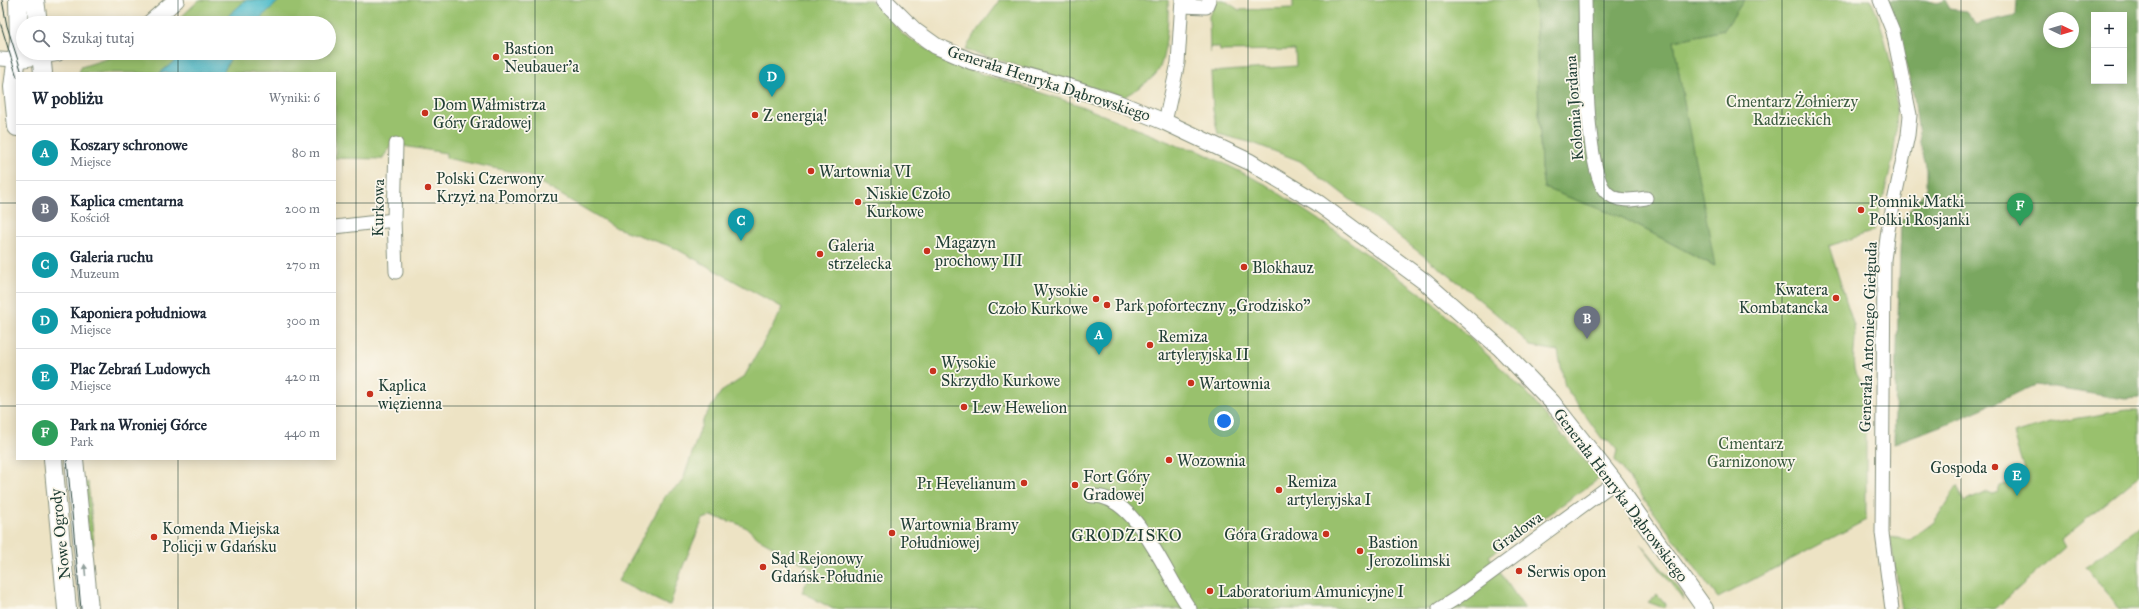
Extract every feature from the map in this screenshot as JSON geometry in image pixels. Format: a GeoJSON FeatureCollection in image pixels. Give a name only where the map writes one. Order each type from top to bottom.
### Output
{"type":"FeatureCollection","features":[{"type":"Feature","properties":{"kind":"main road"},"geometry":{"type":"LineString","coordinates":[[18,0],[19,16]]}},
{"type":"Feature","properties":{"kind":"main road"},"geometry":{"type":"LineString","coordinates":[[35,0],[37,16]]}},
{"type":"Feature","properties":{"kind":"main road"},"geometry":{"type":"LineString","coordinates":[[16,37],[8,60],[16,117]]}},
{"type":"Feature","properties":{"kind":"main road","name":"Nowe Ogrody"},"geometry":{"type":"LineString","coordinates":[[53,460],[67,609]]}},
{"type":"Feature","properties":{"kind":"main road","name":"Nowe Ogrody"},"geometry":{"type":"LineString","coordinates":[[74,460],[89,609]]}},
{"type":"Feature","properties":{"kind":"street"},"geometry":{"type":"LineString","coordinates":[[158,16],[176,0]]}},
{"type":"Feature","properties":{"kind":"street","name":"Generała Henryka Dąbrowskiego"},"geometry":{"type":"LineString","coordinates":[[884,0],[915,31],[936,46],[971,61],[1076,89],[1165,122],[1222,148],[1285,181],[1318,203],[1425,282],[1500,348],[1552,402],[1615,482],[1705,609]]}},
{"type":"Feature","properties":{"kind":"street"},"geometry":{"type":"LineString","coordinates":[[1165,122],[1178,63],[1182,3],[1206,7],[1209,0]]}},
{"type":"Feature","properties":{"kind":"street","name":"Kolonia Jordana"},"geometry":{"type":"LineString","coordinates":[[1585,0],[1591,144],[1598,178],[1606,192],[1617,200],[1646,198]]}},
{"type":"Feature","properties":{"kind":"street","name":"Generała Antoniego Giełguda"},"geometry":{"type":"LineString","coordinates":[[1880,0],[1893,32],[1910,115],[1908,135],[1888,230],[1884,260],[1882,533],[1892,609]]}},
{"type":"Feature","properties":{"kind":"street","name":"Kurkowa"},"geometry":{"type":"LineString","coordinates":[[396,144],[394,220],[396,272]]}},
{"type":"Feature","properties":{"kind":"street"},"geometry":{"type":"LineString","coordinates":[[336,227],[394,220]]}},
{"type":"Feature","properties":{"kind":"street","name":"Gradowa"},"geometry":{"type":"LineString","coordinates":[[1438,609],[1458,597],[1615,482]]}},
{"type":"Feature","properties":{"kind":"street"},"geometry":{"type":"LineString","coordinates":[[1092,496],[1107,497],[1128,513],[1151,542],[1190,609]]}},
{"type":"Feature","properties":{"kind":"green space","name":"Park poforteczny „Grodzisko”"},"geometry":{"type":"Polygon","coordinates":[[[199,0],[871,0],[904,35],[954,65],[1076,104],[1181,147],[1195,149],[1265,184],[1338,233],[1432,302],[1522,388],[1600,478],[1489,556],[1525,609],[833,609],[802,592],[813,569],[758,538],[747,528],[736,523],[711,516],[703,519],[683,566],[670,605],[665,604],[618,581],[666,495],[682,483],[704,418],[721,392],[744,377],[783,308],[673,247],[617,228],[527,175],[446,158],[446,153],[403,146],[391,146],[382,159],[336,158],[336,72],[79,72],[81,67],[103,60],[336,60],[336,16],[182,16],[199,0]]]}},
{"type":"Feature","properties":{"kind":"green space"},"geometry":{"type":"Polygon","coordinates":[[[998,0],[1168,0],[1166,36],[1161,65],[1152,78],[1124,97],[965,50],[999,2],[998,0]]]}},
{"type":"Feature","properties":{"kind":"green space","name":"Cmentarz Garnizonowy"},"geometry":{"type":"Polygon","coordinates":[[[1217,0],[1224,0],[1239,10],[1293,8],[1293,0],[1535,0],[1541,168],[1544,188],[1621,217],[1714,266],[1683,102],[1674,41],[1724,30],[1744,0],[1871,0],[1888,50],[1895,89],[1896,126],[1894,153],[1874,231],[1829,246],[1854,326],[1855,371],[1866,394],[1866,520],[1718,598],[1615,460],[1617,450],[1610,442],[1603,440],[1565,387],[1558,351],[1530,346],[1513,328],[1463,286],[1300,161],[1253,143],[1218,134],[1213,110],[1211,72],[1296,66],[1295,50],[1220,51],[1219,47],[1210,47],[1210,53],[1209,16],[1217,0]]]}},
{"type":"Feature","properties":{"kind":"green space"},"geometry":{"type":"Polygon","coordinates":[[[1535,0],[1744,0],[1724,30],[1674,41],[1683,98],[1715,266],[1621,217],[1544,188],[1541,168],[1535,0]]]}},
{"type":"Feature","properties":{"kind":"green space"},"geometry":{"type":"Polygon","coordinates":[[[1884,0],[1925,0],[1937,3],[1945,0],[1950,9],[1966,11],[1977,24],[2016,15],[2017,0],[2139,0],[2139,398],[2125,399],[2035,385],[1954,421],[1894,443],[1901,221],[1927,188],[1927,169],[1920,143],[1914,97],[1897,31],[1884,0]]]}},
{"type":"Feature","properties":{"kind":"green space"},"geometry":{"type":"Polygon","coordinates":[[[2127,410],[2139,410],[2139,476],[2061,540],[2065,547],[1995,609],[1902,609],[1890,537],[1910,540],[1934,522],[1957,486],[1964,502],[1987,492],[1992,494],[1998,492],[2000,486],[2009,483],[2019,484],[2024,479],[2025,473],[2013,434],[2050,423],[2127,410]]]}},
{"type":"Feature","properties":{"kind":"green space"},"geometry":{"type":"Polygon","coordinates":[[[88,482],[94,544],[92,545],[89,544],[84,484],[88,482]]]}},
{"type":"Feature","properties":{"kind":"green space"},"geometry":{"type":"Polygon","coordinates":[[[2139,526],[2139,609],[2119,609],[2086,567],[2139,526]]]}},
{"type":"Feature","properties":{"kind":"green space"},"geometry":{"type":"Polygon","coordinates":[[[1641,544],[1680,590],[1684,601],[1683,600],[1641,544]]]}},
{"type":"Feature","properties":{"kind":"green space"},"geometry":{"type":"Polygon","coordinates":[[[1657,594],[1666,604],[1664,608],[1648,602],[1657,594]]]}},
{"type":"Feature","properties":{"kind":"water"},"geometry":{"type":"Polygon","coordinates":[[[246,0],[280,0],[263,16],[228,16],[246,0]]]}},
{"type":"Feature","properties":{"kind":"water"},"geometry":{"type":"Polygon","coordinates":[[[176,60],[230,60],[224,72],[161,72],[176,60]]]}},
{"type":"Feature","properties":{"kind":"tram line"},"geometry":{"type":"LineString","coordinates":[[2,0],[7,26],[16,54]]}},
{"type":"Feature","properties":{"kind":"tram line"},"geometry":{"type":"LineString","coordinates":[[0,22],[16,74]]}},
{"type":"Feature","properties":{"kind":"tram line"},"geometry":{"type":"LineString","coordinates":[[18,60],[22,72]]}},
{"type":"Feature","properties":{"kind":"tram line"},"geometry":{"type":"LineString","coordinates":[[67,460],[81,609]]}},
{"type":"Feature","properties":{"kind":"place","name":"Bastion Neubauer'a"},"geometry":{"type":"Point","coordinates":[496,57]}},
{"type":"Feature","properties":{"kind":"place","name":"Kaponiera południowa"},"geometry":{"type":"Point","coordinates":[772,97]}},
{"type":"Feature","properties":{"kind":"place","name":"Dom Wałmistrza Góry Gradowej"},"geometry":{"type":"Point","coordinates":[425,113]}},
{"type":"Feature","properties":{"kind":"place","name":"Z energią!"},"geometry":{"type":"Point","coordinates":[755,115]}},
{"type":"Feature","properties":{"kind":"place","name":"Wartownia VI"},"geometry":{"type":"Point","coordinates":[811,171]}},
{"type":"Feature","properties":{"kind":"place","name":"Polski Czerwony Krzyż na Pomorzu"},"geometry":{"type":"Point","coordinates":[428,187]}},
{"type":"Feature","properties":{"kind":"place","name":"Niskie Czoło Kurkowe"},"geometry":{"type":"Point","coordinates":[858,202]}},
{"type":"Feature","properties":{"kind":"place","name":"Pomnik Matki Polki i Rosjanki"},"geometry":{"type":"Point","coordinates":[1861,210]}},
{"type":"Feature","properties":{"kind":"place","name":"Park na Wroniej Górce"},"geometry":{"type":"Point","coordinates":[2020,226]}},
{"type":"Feature","properties":{"kind":"place","name":"Galeria ruchu"},"geometry":{"type":"Point","coordinates":[741,241]}},
{"type":"Feature","properties":{"kind":"place","name":"Magazyn prochowy III"},"geometry":{"type":"Point","coordinates":[927,251]}},
{"type":"Feature","properties":{"kind":"place","name":"Galeria strzelecka"},"geometry":{"type":"Point","coordinates":[820,254]}},
{"type":"Feature","properties":{"kind":"place","name":"Blokhauz"},"geometry":{"type":"Point","coordinates":[1244,267]}},
{"type":"Feature","properties":{"kind":"place","name":"Kwatera Kombatancka"},"geometry":{"type":"Point","coordinates":[1836,298]}},
{"type":"Feature","properties":{"kind":"place","name":"Wysokie Czoło Kurkowe"},"geometry":{"type":"Point","coordinates":[1096,299]}},
{"type":"Feature","properties":{"kind":"place","name":"Park poforteczny „Grodzisko”"},"geometry":{"type":"Point","coordinates":[1107,305]}},
{"type":"Feature","properties":{"kind":"place","name":"Kaplica cmentarna"},"geometry":{"type":"Point","coordinates":[1587,339]}},
{"type":"Feature","properties":{"kind":"place","name":"Remiza artyleryjska II"},"geometry":{"type":"Point","coordinates":[1150,345]}},
{"type":"Feature","properties":{"kind":"place","name":"Koszary schronowe"},"geometry":{"type":"Point","coordinates":[1099,355]}},
{"type":"Feature","properties":{"kind":"place","name":"Wysokie Skrzydło Kurkowe"},"geometry":{"type":"Point","coordinates":[933,371]}},
{"type":"Feature","properties":{"kind":"place","name":"Wartownia"},"geometry":{"type":"Point","coordinates":[1191,383]}},
{"type":"Feature","properties":{"kind":"place","name":"Kaplica więzienna"},"geometry":{"type":"Point","coordinates":[370,394]}},
{"type":"Feature","properties":{"kind":"place","name":"Lew Hewelion"},"geometry":{"type":"Point","coordinates":[964,407]}},
{"type":"Feature","properties":{"kind":"place","name":"Wozownia"},"geometry":{"type":"Point","coordinates":[1169,460]}},
{"type":"Feature","properties":{"kind":"place","name":"Gospoda"},"geometry":{"type":"Point","coordinates":[1995,467]}},
{"type":"Feature","properties":{"kind":"place","name":"P1 Hevelianum"},"geometry":{"type":"Point","coordinates":[1024,483]}},
{"type":"Feature","properties":{"kind":"place","name":"Fort Góry Gradowej"},"geometry":{"type":"Point","coordinates":[1075,485]}},
{"type":"Feature","properties":{"kind":"place","name":"Remiza artyleryjska I"},"geometry":{"type":"Point","coordinates":[1279,490]}},
{"type":"Feature","properties":{"kind":"place","name":"Plac Zebrań Ludowych"},"geometry":{"type":"Point","coordinates":[2017,496]}},
{"type":"Feature","properties":{"kind":"place","name":"Wartownia Bramy Południowej"},"geometry":{"type":"Point","coordinates":[892,533]}},
{"type":"Feature","properties":{"kind":"place","name":"Góra Gradowa"},"geometry":{"type":"Point","coordinates":[1326,534]}},
{"type":"Feature","properties":{"kind":"place","name":"Komenda Miejska Policji w Gdańsku"},"geometry":{"type":"Point","coordinates":[154,537]}},
{"type":"Feature","properties":{"kind":"place","name":"Bastion Jerozolimski"},"geometry":{"type":"Point","coordinates":[1360,551]}},
{"type":"Feature","properties":{"kind":"place","name":"Sąd Rejonowy Gdańsk-Południe"},"geometry":{"type":"Point","coordinates":[763,567]}},
{"type":"Feature","properties":{"kind":"place","name":"Serwis opon"},"geometry":{"type":"Point","coordinates":[1519,571]}},
{"type":"Feature","properties":{"kind":"place","name":"Laboratorium Amunicyjne I"},"geometry":{"type":"Point","coordinates":[1210,591]}},
{"type":"Feature","properties":{"kind":"district","name":"GRODZISKO"},"geometry":{"type":"Point","coordinates":[1127,535]}},
{"type":"Feature","properties":{"kind":"park label","name":"Cmentarz Żołnierzy Radzieckich"},"geometry":{"type":"Point","coordinates":[1792,110]}}]}
